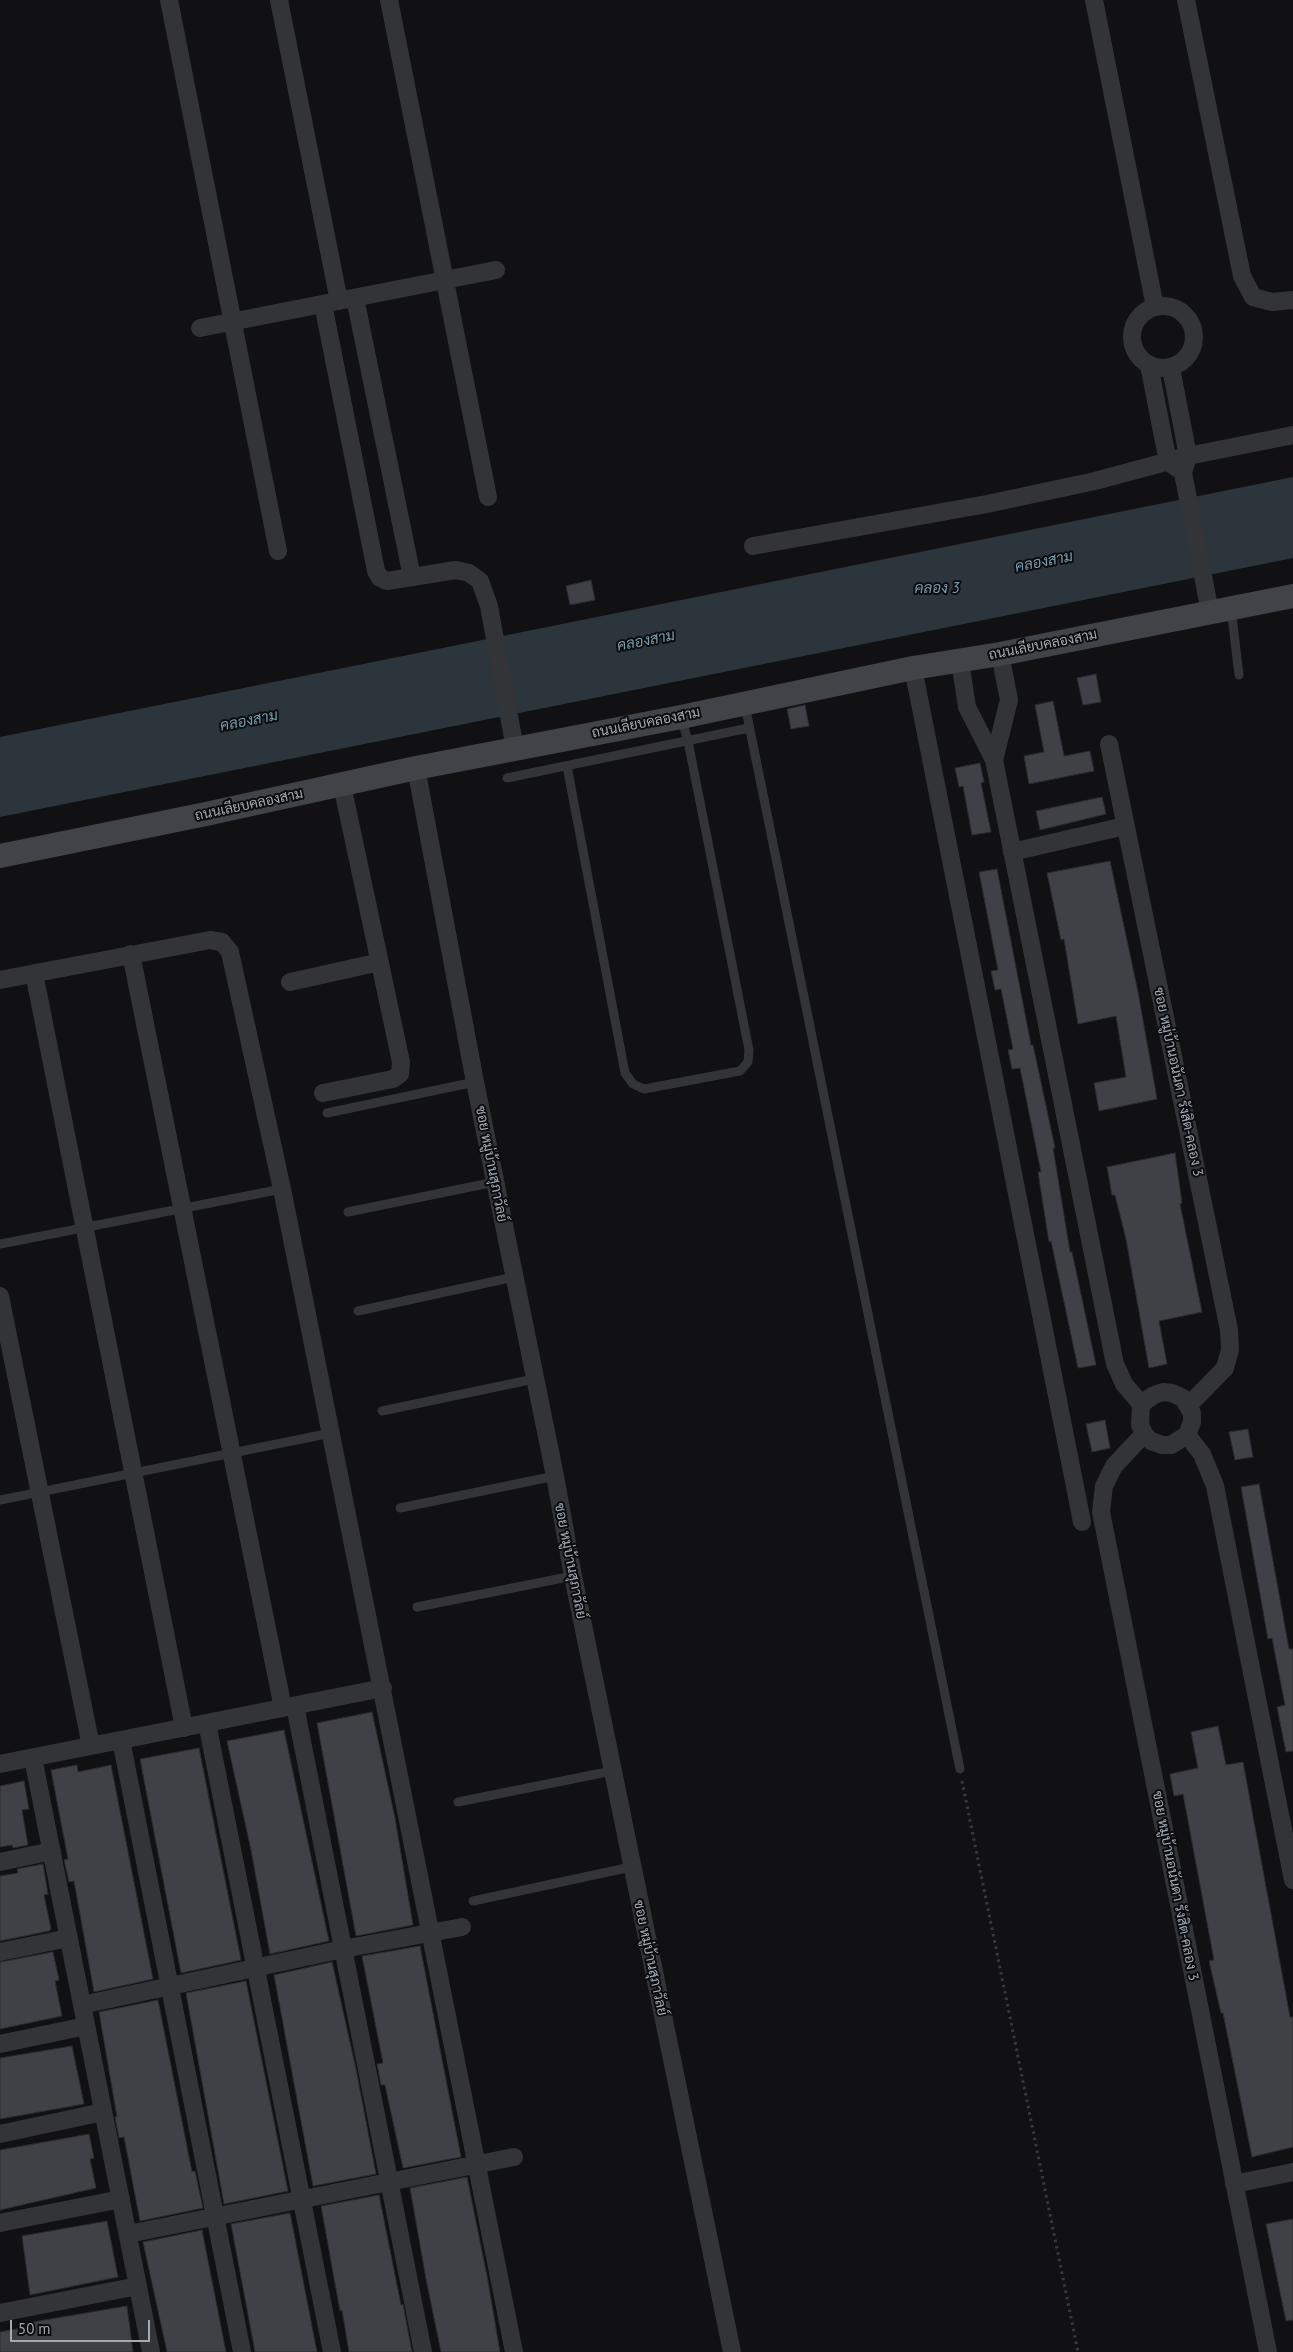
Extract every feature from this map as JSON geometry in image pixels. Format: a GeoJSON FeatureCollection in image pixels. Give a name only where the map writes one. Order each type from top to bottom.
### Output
{"type":"FeatureCollection","features":[{"type":"Feature","properties":{"kind":"main road","name":"ถนนเลียบคลองสาม"},"geometry":{"type":"LineString","coordinates":[[0,856],[416,768],[681,717],[744,702],[912,668],[1000,654],[1293,596]]}},
{"type":"Feature","properties":{"kind":"street"},"geometry":{"type":"LineString","coordinates":[[169,0],[278,551]]}},
{"type":"Feature","properties":{"kind":"street"},"geometry":{"type":"LineString","coordinates":[[279,0],[339,301],[376,571],[380,578],[387,581],[456,570],[469,572],[480,581],[489,606],[515,749]]}},
{"type":"Feature","properties":{"kind":"street"},"geometry":{"type":"LineString","coordinates":[[389,0],[488,497]]}},
{"type":"Feature","properties":{"kind":"street"},"geometry":{"type":"LineString","coordinates":[[1094,0],[1155,307]]}},
{"type":"Feature","properties":{"kind":"street"},"geometry":{"type":"LineString","coordinates":[[1186,0],[1242,276],[1253,297],[1272,302],[1293,300]]}},
{"type":"Feature","properties":{"kind":"street"},"geometry":{"type":"LineString","coordinates":[[200,328],[496,270]]}},
{"type":"Feature","properties":{"kind":"street"},"geometry":{"type":"LineString","coordinates":[[339,301],[412,577]]}},
{"type":"Feature","properties":{"kind":"street"},"geometry":{"type":"LineString","coordinates":[[1166,306],[1176,309],[1185,315],[1191,324],[1194,346],[1181,363],[1171,368],[1160,369],[1149,365],[1140,359],[1134,350],[1133,329],[1145,312],[1155,307],[1166,306]]}},
{"type":"Feature","properties":{"kind":"street"},"geometry":{"type":"LineString","coordinates":[[1149,365],[1168,462]]}},
{"type":"Feature","properties":{"kind":"street"},"geometry":{"type":"LineString","coordinates":[[1171,368],[1185,470],[1205,579],[1220,610]]}},
{"type":"Feature","properties":{"kind":"street"},"geometry":{"type":"LineString","coordinates":[[753,546],[988,504],[1095,481],[1168,462],[1185,470],[1293,434]]}},
{"type":"Feature","properties":{"kind":"street"},"geometry":{"type":"LineString","coordinates":[[994,760],[1009,700],[1000,654]]}},
{"type":"Feature","properties":{"kind":"street"},"geometry":{"type":"LineString","coordinates":[[960,661],[967,707],[994,760],[1115,1364],[1124,1384],[1141,1404],[1140,1425],[1144,1434],[1151,1441],[1162,1445],[1171,1445],[1187,1435],[1192,1422],[1189,1405],[1183,1398],[1172,1393],[1163,1392],[1154,1395],[1141,1404]]}},
{"type":"Feature","properties":{"kind":"street"},"geometry":{"type":"LineString","coordinates":[[912,668],[1082,1522]]}},
{"type":"Feature","properties":{"kind":"street","name":"ซอย หมู่บ้านอนันดา รังสิต-คลอง 3"},"geometry":{"type":"LineString","coordinates":[[1109,744],[1229,1330],[1230,1350],[1225,1368],[1189,1405]]}},
{"type":"Feature","properties":{"kind":"street","name":"ซอย หมู่บ้านสุภาวัลย์"},"geometry":{"type":"LineString","coordinates":[[416,768],[494,1182],[555,1476],[572,1576],[732,2352]]}},
{"type":"Feature","properties":{"kind":"street"},"geometry":{"type":"LineString","coordinates":[[323,1093],[393,1079],[400,1074],[401,1062],[342,785]]}},
{"type":"Feature","properties":{"kind":"street"},"geometry":{"type":"LineString","coordinates":[[1012,852],[1125,826]]}},
{"type":"Feature","properties":{"kind":"street"},"geometry":{"type":"LineString","coordinates":[[0,980],[210,940],[222,942],[230,952],[282,1189],[514,2352]]}},
{"type":"Feature","properties":{"kind":"street"},"geometry":{"type":"LineString","coordinates":[[131,954],[231,1453],[344,1949],[423,2352]]}},
{"type":"Feature","properties":{"kind":"street"},"geometry":{"type":"LineString","coordinates":[[290,982],[380,962]]}},
{"type":"Feature","properties":{"kind":"street"},"geometry":{"type":"LineString","coordinates":[[34,973],[184,1728]]}},
{"type":"Feature","properties":{"kind":"street"},"geometry":{"type":"LineString","coordinates":[[0,1296],[91,1746]]}},
{"type":"Feature","properties":{"kind":"street","name":"ซอย หมู่บ้านอนันดา รังสิต-คลอง 3"},"geometry":{"type":"LineString","coordinates":[[1144,1434],[1114,1466],[1104,1486],[1101,1512],[1268,2352]]}},
{"type":"Feature","properties":{"kind":"street"},"geometry":{"type":"LineString","coordinates":[[1187,1435],[1202,1454],[1215,1486],[1293,1880]]}},
{"type":"Feature","properties":{"kind":"street"},"geometry":{"type":"LineString","coordinates":[[0,1764],[383,1688]]}},
{"type":"Feature","properties":{"kind":"street"},"geometry":{"type":"LineString","coordinates":[[208,1723],[332,2352]]}},
{"type":"Feature","properties":{"kind":"street"},"geometry":{"type":"LineString","coordinates":[[121,1740],[242,2352]]}},
{"type":"Feature","properties":{"kind":"street"},"geometry":{"type":"LineString","coordinates":[[33,1758],[151,2352]]}},
{"type":"Feature","properties":{"kind":"street"},"geometry":{"type":"LineString","coordinates":[[0,1862],[52,1852]]}},
{"type":"Feature","properties":{"kind":"street"},"geometry":{"type":"LineString","coordinates":[[82,2005],[256,1967],[462,1927]]}},
{"type":"Feature","properties":{"kind":"street"},"geometry":{"type":"LineString","coordinates":[[0,1952],[69,1938]]}},
{"type":"Feature","properties":{"kind":"street"},"geometry":{"type":"LineString","coordinates":[[0,2044],[86,2026]]}},
{"type":"Feature","properties":{"kind":"street"},"geometry":{"type":"LineString","coordinates":[[0,2134],[103,2112]]}},
{"type":"Feature","properties":{"kind":"street"},"geometry":{"type":"LineString","coordinates":[[128,2234],[514,2157]]}},
{"type":"Feature","properties":{"kind":"street"},"geometry":{"type":"LineString","coordinates":[[1234,2184],[1293,2172]]}},
{"type":"Feature","properties":{"kind":"street"},"geometry":{"type":"LineString","coordinates":[[0,2223],[121,2200]]}},
{"type":"Feature","properties":{"kind":"street"},"geometry":{"type":"LineString","coordinates":[[0,2313],[138,2286]]}},
{"type":"Feature","properties":{"kind":"lane"},"geometry":{"type":"LineString","coordinates":[[1220,610],[1239,675]]}},
{"type":"Feature","properties":{"kind":"lane"},"geometry":{"type":"LineString","coordinates":[[744,702],[960,1768]]}},
{"type":"Feature","properties":{"kind":"lane"},"geometry":{"type":"LineString","coordinates":[[567,766],[625,1073],[632,1084],[644,1089],[740,1071],[748,1062],[749,1050],[688,741],[681,717]]}},
{"type":"Feature","properties":{"kind":"lane"},"geometry":{"type":"LineString","coordinates":[[507,778],[749,728]]}},
{"type":"Feature","properties":{"kind":"lane"},"geometry":{"type":"LineString","coordinates":[[327,1113],[475,1082]]}},
{"type":"Feature","properties":{"kind":"lane"},"geometry":{"type":"LineString","coordinates":[[348,1212],[494,1182]]}},
{"type":"Feature","properties":{"kind":"lane"},"geometry":{"type":"LineString","coordinates":[[0,1244],[282,1189]]}},
{"type":"Feature","properties":{"kind":"lane"},"geometry":{"type":"LineString","coordinates":[[358,1312],[514,1277]]}},
{"type":"Feature","properties":{"kind":"lane"},"geometry":{"type":"LineString","coordinates":[[382,1411],[534,1379]]}},
{"type":"Feature","properties":{"kind":"lane"},"geometry":{"type":"LineString","coordinates":[[0,1500],[331,1433]]}},
{"type":"Feature","properties":{"kind":"lane"},"geometry":{"type":"LineString","coordinates":[[400,1508],[555,1476]]}},
{"type":"Feature","properties":{"kind":"lane"},"geometry":{"type":"LineString","coordinates":[[417,1607],[572,1576]]}},
{"type":"Feature","properties":{"kind":"lane"},"geometry":{"type":"LineString","coordinates":[[458,1802],[612,1771]]}},
{"type":"Feature","properties":{"kind":"lane"},"geometry":{"type":"LineString","coordinates":[[473,1901],[631,1867]]}},
{"type":"Feature","properties":{"kind":"path"},"geometry":{"type":"LineString","coordinates":[[960,1768],[1078,2352]]}},
{"type":"Feature","properties":{"kind":"water","name":"คลอง 3"},"geometry":{"type":"Polygon","coordinates":[[[1293,477],[1293,558],[0,817],[0,737],[1293,477]]]}},
{"type":"Feature","properties":{"kind":"building"},"geometry":{"type":"Polygon","coordinates":[[[591,580],[595,600],[570,605],[566,586],[591,580]]]}},
{"type":"Feature","properties":{"kind":"building"},"geometry":{"type":"Polygon","coordinates":[[[1096,674],[1101,702],[1083,705],[1077,678],[1096,674]]]}},
{"type":"Feature","properties":{"kind":"building"},"geometry":{"type":"Polygon","coordinates":[[[1053,701],[1064,756],[1090,751],[1094,771],[1029,784],[1024,756],[1044,752],[1035,705],[1053,701]]]}},
{"type":"Feature","properties":{"kind":"building"},"geometry":{"type":"Polygon","coordinates":[[[805,705],[809,726],[791,729],[787,709],[805,705]]]}},
{"type":"Feature","properties":{"kind":"building"},"geometry":{"type":"Polygon","coordinates":[[[980,763],[984,782],[981,783],[991,832],[972,835],[963,786],[959,787],[955,768],[980,763]]]}},
{"type":"Feature","properties":{"kind":"building"},"geometry":{"type":"Polygon","coordinates":[[[1102,797],[1106,814],[1040,830],[1036,811],[1102,797]]]}},
{"type":"Feature","properties":{"kind":"building"},"geometry":{"type":"Polygon","coordinates":[[[1110,861],[1138,992],[1157,1099],[1099,1111],[1094,1083],[1126,1077],[1116,1016],[1078,1024],[1064,939],[1061,940],[1047,873],[1110,861]]]}},
{"type":"Feature","properties":{"kind":"building"},"geometry":{"type":"Polygon","coordinates":[[[997,869],[1031,1045],[1033,1045],[1055,1148],[1053,1148],[1070,1252],[1072,1252],[1096,1365],[1078,1368],[1051,1241],[1049,1242],[1038,1172],[1041,1172],[1020,1068],[1012,1069],[1008,1050],[1013,1049],[1001,989],[995,990],[991,971],[998,970],[979,872],[997,869]]]}},
{"type":"Feature","properties":{"kind":"building"},"geometry":{"type":"Polygon","coordinates":[[[1175,1153],[1182,1203],[1180,1204],[1202,1312],[1159,1321],[1167,1364],[1149,1368],[1126,1239],[1115,1195],[1112,1195],[1107,1167],[1175,1153]]]}},
{"type":"Feature","properties":{"kind":"building"},"geometry":{"type":"Polygon","coordinates":[[[1105,1420],[1110,1448],[1092,1452],[1086,1424],[1105,1420]]]}},
{"type":"Feature","properties":{"kind":"building"},"geometry":{"type":"Polygon","coordinates":[[[1248,1429],[1253,1457],[1235,1460],[1229,1432],[1248,1429]]]}},
{"type":"Feature","properties":{"kind":"building"},"geometry":{"type":"Polygon","coordinates":[[[1259,1484],[1289,1649],[1293,1649],[1293,1751],[1286,1752],[1277,1707],[1285,1705],[1272,1638],[1268,1639],[1241,1487],[1259,1484]]]}},
{"type":"Feature","properties":{"kind":"building"},"geometry":{"type":"Polygon","coordinates":[[[372,1712],[395,1818],[413,1925],[356,1936],[317,1723],[372,1712]]]}},
{"type":"Feature","properties":{"kind":"building"},"geometry":{"type":"Polygon","coordinates":[[[1218,1726],[1226,1765],[1243,1762],[1290,2017],[1293,2017],[1293,2147],[1252,2157],[1223,2013],[1221,2013],[1209,1961],[1214,1960],[1183,1794],[1174,1796],[1170,1774],[1198,1768],[1191,1732],[1218,1726]]]}},
{"type":"Feature","properties":{"kind":"building"},"geometry":{"type":"Polygon","coordinates":[[[284,1730],[329,1941],[270,1954],[251,1850],[227,1741],[284,1730]]]}},
{"type":"Feature","properties":{"kind":"building"},"geometry":{"type":"Polygon","coordinates":[[[199,1748],[241,1960],[181,1973],[140,1759],[199,1748]]]}},
{"type":"Feature","properties":{"kind":"building"},"geometry":{"type":"Polygon","coordinates":[[[77,1765],[78,1772],[111,1765],[153,1979],[94,1992],[74,1881],[69,1882],[64,1860],[68,1859],[51,1770],[77,1765]]]}},
{"type":"Feature","properties":{"kind":"building"},"geometry":{"type":"Polygon","coordinates":[[[24,1781],[29,1809],[22,1810],[28,1845],[13,1848],[12,1845],[0,1847],[0,1786],[24,1781]]]}},
{"type":"Feature","properties":{"kind":"building"},"geometry":{"type":"Polygon","coordinates":[[[43,1864],[48,1894],[44,1895],[51,1929],[0,1941],[0,1876],[18,1873],[17,1869],[43,1864]]]}},
{"type":"Feature","properties":{"kind":"building"},"geometry":{"type":"Polygon","coordinates":[[[420,1946],[461,2157],[403,2168],[385,2085],[381,2085],[377,2064],[383,2063],[362,1956],[420,1946]]]}},
{"type":"Feature","properties":{"kind":"building"},"geometry":{"type":"Polygon","coordinates":[[[53,1952],[59,1980],[55,1981],[62,2016],[0,2029],[0,1962],[53,1952]]]}},
{"type":"Feature","properties":{"kind":"building"},"geometry":{"type":"Polygon","coordinates":[[[332,1962],[356,2069],[376,2174],[313,2186],[274,1975],[332,1962]]]}},
{"type":"Feature","properties":{"kind":"building"},"geometry":{"type":"Polygon","coordinates":[[[246,1981],[288,2191],[224,2204],[186,1993],[246,1981]]]}},
{"type":"Feature","properties":{"kind":"building"},"geometry":{"type":"Polygon","coordinates":[[[158,2000],[192,2172],[195,2171],[203,2208],[140,2221],[124,2137],[119,2138],[99,2012],[158,2000]]]}},
{"type":"Feature","properties":{"kind":"building"},"geometry":{"type":"Polygon","coordinates":[[[72,2046],[84,2104],[0,2119],[0,2058],[72,2046]]]}},
{"type":"Feature","properties":{"kind":"building"},"geometry":{"type":"Polygon","coordinates":[[[89,2134],[94,2158],[90,2159],[96,2188],[0,2210],[0,2150],[89,2134]]]}},
{"type":"Feature","properties":{"kind":"building"},"geometry":{"type":"Polygon","coordinates":[[[467,2177],[500,2352],[441,2352],[426,2279],[410,2188],[467,2177]]]}},
{"type":"Feature","properties":{"kind":"building"},"geometry":{"type":"Polygon","coordinates":[[[379,2195],[412,2352],[349,2352],[342,2310],[340,2311],[321,2206],[379,2195]]]}},
{"type":"Feature","properties":{"kind":"building"},"geometry":{"type":"Polygon","coordinates":[[[290,2213],[317,2352],[255,2352],[231,2224],[290,2213]]]}},
{"type":"Feature","properties":{"kind":"building"},"geometry":{"type":"Polygon","coordinates":[[[1293,2219],[1293,2320],[1286,2321],[1266,2224],[1293,2219]]]}},
{"type":"Feature","properties":{"kind":"building"},"geometry":{"type":"Polygon","coordinates":[[[107,2221],[118,2277],[30,2295],[22,2236],[107,2221]]]}},
{"type":"Feature","properties":{"kind":"building"},"geometry":{"type":"Polygon","coordinates":[[[202,2230],[226,2352],[167,2352],[143,2242],[202,2230]]]}},
{"type":"Feature","properties":{"kind":"building"},"geometry":{"type":"Polygon","coordinates":[[[127,2306],[133,2352],[0,2352],[0,2332],[22,2328],[21,2324],[127,2306]]]}},
{"type":"Feature","properties":{"kind":"water label","name":"คลองสาม"},"geometry":{"type":"Point","coordinates":[1044,562]}},
{"type":"Feature","properties":{"kind":"water label","name":"คลองสาม"},"geometry":{"type":"Point","coordinates":[646,641]}},
{"type":"Feature","properties":{"kind":"water label","name":"คลองสาม"},"geometry":{"type":"Point","coordinates":[249,721]}}]}
